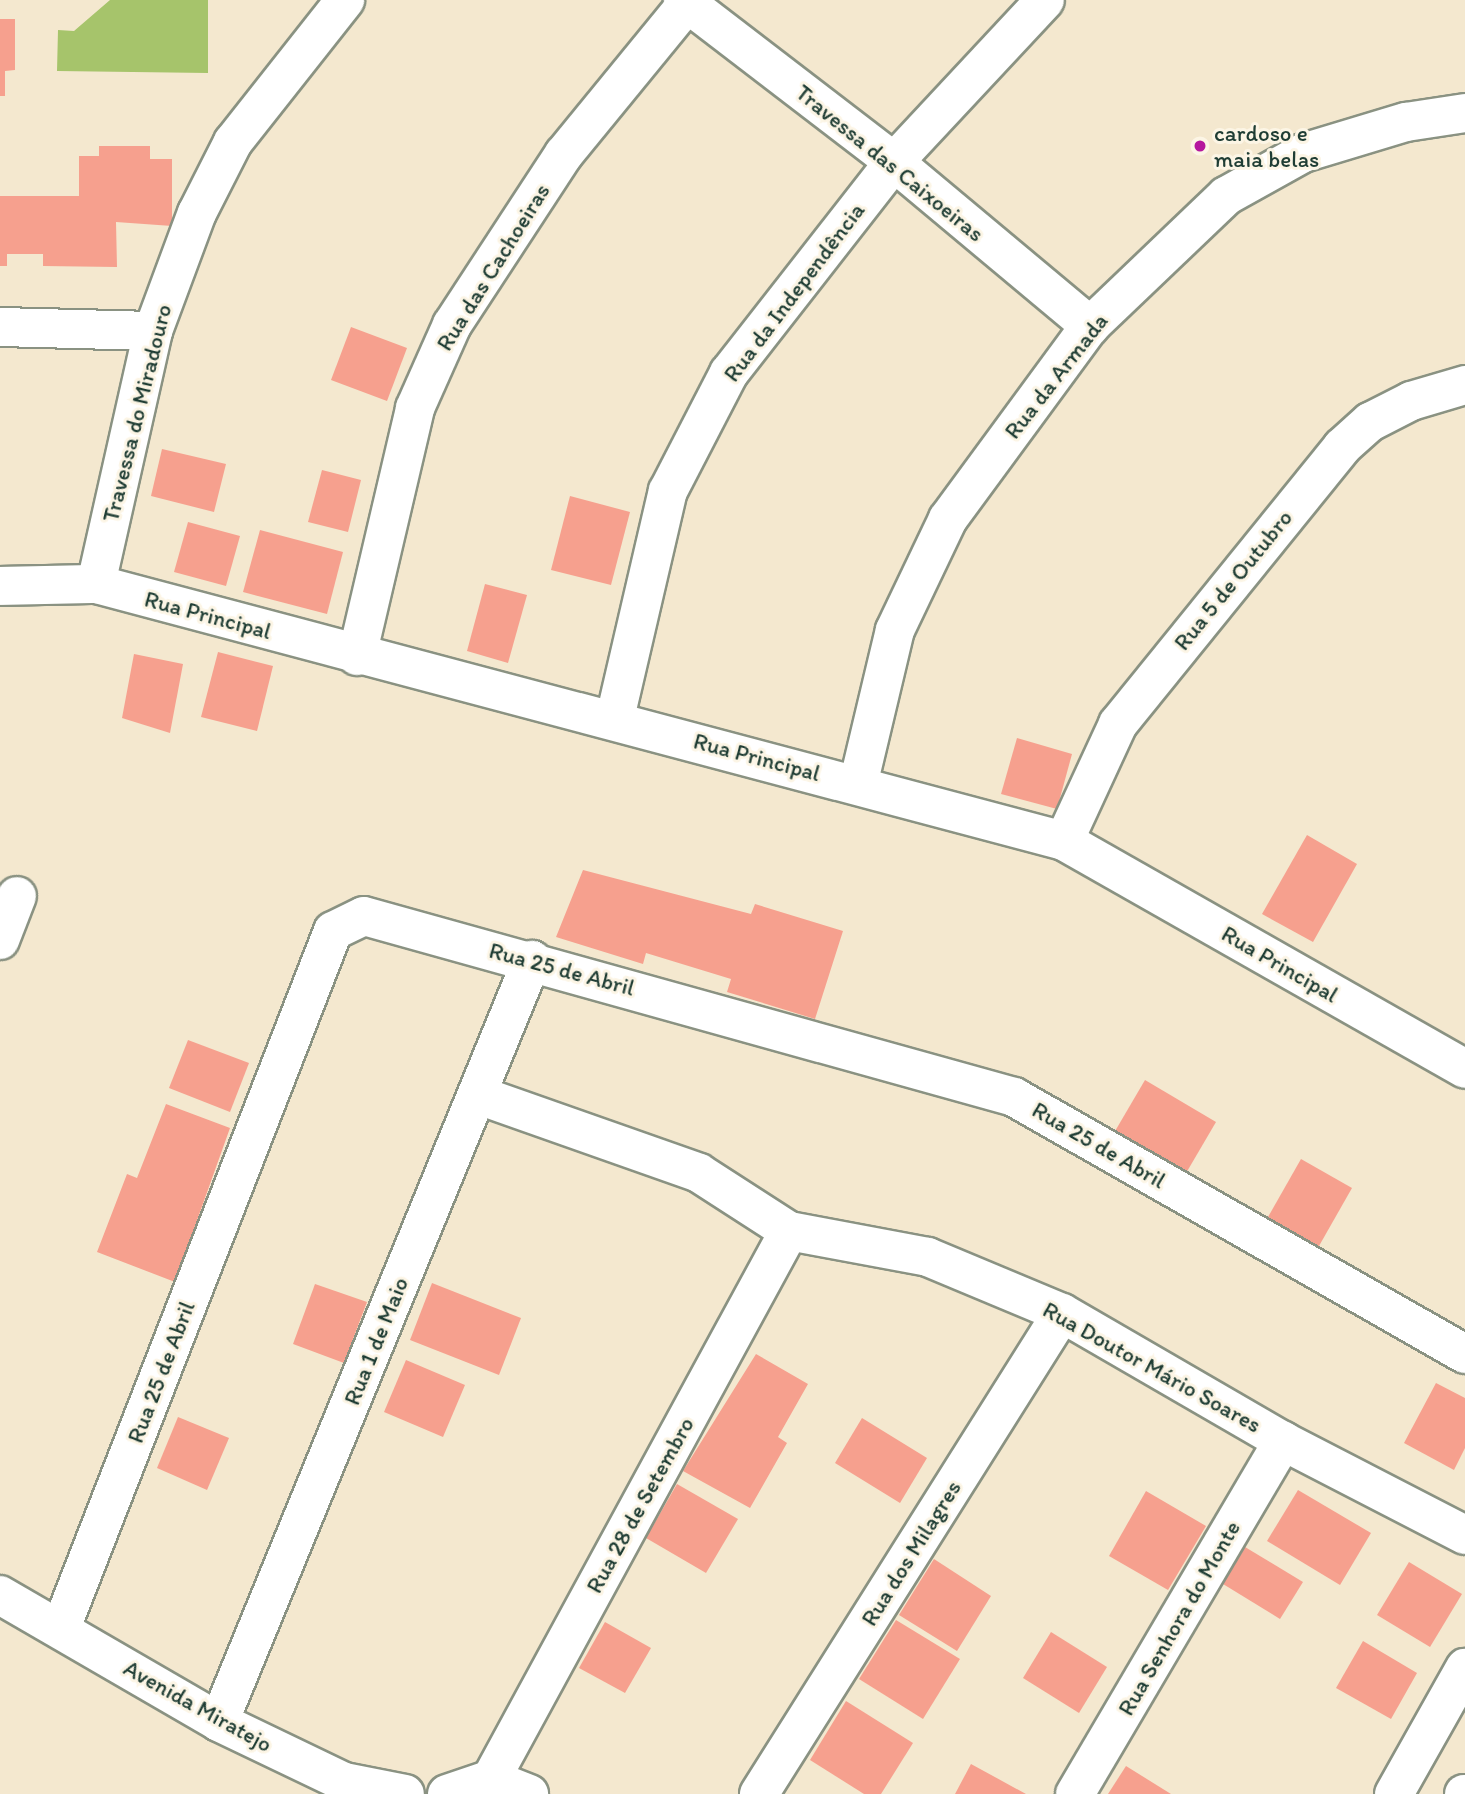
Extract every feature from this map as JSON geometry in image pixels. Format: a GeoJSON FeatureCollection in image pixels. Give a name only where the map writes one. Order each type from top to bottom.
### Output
{"type":"FeatureCollection","features":[{"type":"Feature","properties":{"kind":"street","name":"Travessa do Miradouro"},"geometry":{"type":"LineString","coordinates":[[96,584],[153,331],[197,213],[233,142],[345,0]]}},
{"type":"Feature","properties":{"kind":"street","name":"Rua da Independência"},"geometry":{"type":"LineString","coordinates":[[615,718],[637,606],[674,479],[729,373],[894,162],[1045,0]]}},
{"type":"Feature","properties":{"kind":"street","name":"Travessa das Caixoeiras"},"geometry":{"type":"LineString","coordinates":[[687,1],[894,162],[1090,326]]}},
{"type":"Feature","properties":{"kind":"street","name":"Rua das Cachoeiras"},"geometry":{"type":"LineString","coordinates":[[357,656],[415,408],[452,325],[564,154],[687,1]]}},
{"type":"Feature","properties":{"kind":"street","name":"Rua da Armada"},"geometry":{"type":"LineString","coordinates":[[858,785],[895,630],[948,519],[1090,326],[1237,189],[1303,153],[1406,122],[1465,113]]}},
{"type":"Feature","properties":{"kind":"street"},"geometry":{"type":"LineString","coordinates":[[0,327],[153,331]]}},
{"type":"Feature","properties":{"kind":"street","name":"Rua 5 de Outubro"},"geometry":{"type":"LineString","coordinates":[[1064,841],[1118,724],[1342,447],[1370,422],[1411,401],[1465,385]]}},
{"type":"Feature","properties":{"kind":"street","name":"Rua Principal"},"geometry":{"type":"LineString","coordinates":[[0,586],[96,584],[357,656],[615,718],[1064,841],[1465,1069]]}},
{"type":"Feature","properties":{"kind":"street"},"geometry":{"type":"LineString","coordinates":[[0,940],[17,896]]}},
{"type":"Feature","properties":{"kind":"street","name":"Rua 25 de Abril"},"geometry":{"type":"LineString","coordinates":[[61,1628],[333,931],[364,916],[532,960],[1014,1097],[1465,1354]]}},
{"type":"Feature","properties":{"kind":"street","name":"Rua 1 de Maio"},"geometry":{"type":"LineString","coordinates":[[219,1722],[532,960]]}},
{"type":"Feature","properties":{"kind":"street","name":"Rua Doutor Mário Soares"},"geometry":{"type":"LineString","coordinates":[[478,1095],[699,1173],[789,1231],[928,1257],[1062,1313],[1283,1441],[1465,1535]]}},
{"type":"Feature","properties":{"kind":"street","name":"Rua 28 de Setembro"},"geometry":{"type":"LineString","coordinates":[[491,1779],[789,1231]]}},
{"type":"Feature","properties":{"kind":"street","name":"Rua dos Milagres"},"geometry":{"type":"LineString","coordinates":[[759,1794],[1062,1313]]}},
{"type":"Feature","properties":{"kind":"street","name":"Rua Senhora do Monte"},"geometry":{"type":"LineString","coordinates":[[1076,1794],[1283,1441]]}},
{"type":"Feature","properties":{"kind":"street","name":"Avenida Miratejo"},"geometry":{"type":"LineString","coordinates":[[0,1595],[219,1722],[341,1788],[405,1794]]}},
{"type":"Feature","properties":{"kind":"street"},"geometry":{"type":"LineString","coordinates":[[1394,1794],[1465,1668]]}},
{"type":"Feature","properties":{"kind":"street"},"geometry":{"type":"LineString","coordinates":[[447,1794],[491,1779],[529,1794]]}},
{"type":"Feature","properties":{"kind":"green space"},"geometry":{"type":"Polygon","coordinates":[[[110,0],[208,0],[208,73],[57,71],[58,30],[74,31],[110,0]]]}},
{"type":"Feature","properties":{"kind":"building"},"geometry":{"type":"Polygon","coordinates":[[[0,19],[15,19],[15,70],[5,71],[5,96],[0,96],[0,19]]]}},
{"type":"Feature","properties":{"kind":"building"},"geometry":{"type":"Polygon","coordinates":[[[99,146],[150,146],[150,159],[172,159],[172,226],[116,222],[117,267],[43,266],[43,254],[7,254],[7,266],[0,266],[0,196],[79,196],[79,156],[99,156],[99,146]]]}},
{"type":"Feature","properties":{"kind":"building"},"geometry":{"type":"Polygon","coordinates":[[[351,327],[407,348],[387,401],[331,380],[351,327]]]}},
{"type":"Feature","properties":{"kind":"building"},"geometry":{"type":"Polygon","coordinates":[[[162,449],[226,464],[214,512],[151,496],[162,449]]]}},
{"type":"Feature","properties":{"kind":"building"},"geometry":{"type":"Polygon","coordinates":[[[322,470],[361,480],[348,532],[308,522],[322,470]]]}},
{"type":"Feature","properties":{"kind":"building"},"geometry":{"type":"Polygon","coordinates":[[[570,496],[630,512],[611,585],[551,570],[570,496]]]}},
{"type":"Feature","properties":{"kind":"building"},"geometry":{"type":"Polygon","coordinates":[[[188,522],[240,536],[226,586],[174,572],[188,522]]]}},
{"type":"Feature","properties":{"kind":"building"},"geometry":{"type":"Polygon","coordinates":[[[260,530],[343,552],[327,614],[243,592],[260,530]]]}},
{"type":"Feature","properties":{"kind":"building"},"geometry":{"type":"Polygon","coordinates":[[[485,584],[527,595],[508,663],[467,651],[485,584]]]}},
{"type":"Feature","properties":{"kind":"building"},"geometry":{"type":"Polygon","coordinates":[[[218,652],[273,666],[257,731],[201,717],[218,652]]]}},
{"type":"Feature","properties":{"kind":"building"},"geometry":{"type":"Polygon","coordinates":[[[134,654],[183,664],[170,733],[122,718],[134,654]]]}},
{"type":"Feature","properties":{"kind":"building"},"geometry":{"type":"Polygon","coordinates":[[[1017,738],[1072,754],[1057,809],[1001,794],[1017,738]]]}},
{"type":"Feature","properties":{"kind":"building"},"geometry":{"type":"Polygon","coordinates":[[[1307,835],[1357,864],[1313,942],[1262,914],[1307,835]]]}},
{"type":"Feature","properties":{"kind":"building"},"geometry":{"type":"Polygon","coordinates":[[[583,870],[751,914],[755,904],[843,931],[815,1019],[727,992],[731,979],[646,953],[643,964],[556,937],[583,870]]]}},
{"type":"Feature","properties":{"kind":"building"},"geometry":{"type":"Polygon","coordinates":[[[188,1040],[249,1063],[230,1112],[169,1088],[188,1040]]]}},
{"type":"Feature","properties":{"kind":"building"},"geometry":{"type":"Polygon","coordinates":[[[1145,1080],[1216,1122],[1182,1180],[1111,1138],[1145,1080]]]}},
{"type":"Feature","properties":{"kind":"building"},"geometry":{"type":"Polygon","coordinates":[[[166,1104],[230,1128],[175,1282],[97,1252],[127,1174],[137,1178],[166,1104]]]}},
{"type":"Feature","properties":{"kind":"building"},"geometry":{"type":"Polygon","coordinates":[[[1301,1159],[1352,1188],[1315,1253],[1264,1224],[1301,1159]]]}},
{"type":"Feature","properties":{"kind":"building"},"geometry":{"type":"Polygon","coordinates":[[[432,1283],[521,1318],[499,1375],[410,1340],[432,1283]]]}},
{"type":"Feature","properties":{"kind":"building"},"geometry":{"type":"Polygon","coordinates":[[[315,1284],[367,1302],[344,1363],[293,1344],[315,1284]]]}},
{"type":"Feature","properties":{"kind":"building"},"geometry":{"type":"Polygon","coordinates":[[[756,1354],[808,1384],[778,1437],[787,1443],[750,1508],[683,1471],[756,1354]]]}},
{"type":"Feature","properties":{"kind":"building"},"geometry":{"type":"Polygon","coordinates":[[[406,1360],[465,1385],[443,1437],[384,1412],[406,1360]]]}},
{"type":"Feature","properties":{"kind":"building"},"geometry":{"type":"Polygon","coordinates":[[[1436,1383],[1465,1398],[1465,1448],[1454,1470],[1404,1443],[1436,1383]]]}},
{"type":"Feature","properties":{"kind":"building"},"geometry":{"type":"Polygon","coordinates":[[[178,1417],[229,1438],[207,1490],[157,1468],[178,1417]]]}},
{"type":"Feature","properties":{"kind":"building"},"geometry":{"type":"Polygon","coordinates":[[[862,1418],[927,1458],[900,1503],[835,1463],[862,1418]]]}},
{"type":"Feature","properties":{"kind":"building"},"geometry":{"type":"Polygon","coordinates":[[[677,1484],[738,1519],[706,1573],[646,1538],[677,1484]]]}},
{"type":"Feature","properties":{"kind":"building"},"geometry":{"type":"Polygon","coordinates":[[[1298,1490],[1371,1533],[1340,1585],[1267,1541],[1298,1490]]]}},
{"type":"Feature","properties":{"kind":"building"},"geometry":{"type":"Polygon","coordinates":[[[1146,1491],[1206,1526],[1168,1590],[1109,1556],[1146,1491]]]}},
{"type":"Feature","properties":{"kind":"building"},"geometry":{"type":"Polygon","coordinates":[[[1245,1547],[1303,1582],[1280,1619],[1223,1584],[1245,1547]]]}},
{"type":"Feature","properties":{"kind":"building"},"geometry":{"type":"Polygon","coordinates":[[[934,1559],[991,1596],[957,1651],[899,1615],[934,1559]]]}},
{"type":"Feature","properties":{"kind":"building"},"geometry":{"type":"Polygon","coordinates":[[[1409,1562],[1462,1594],[1430,1647],[1377,1615],[1409,1562]]]}},
{"type":"Feature","properties":{"kind":"building"},"geometry":{"type":"Polygon","coordinates":[[[896,1620],[960,1659],[923,1719],[859,1679],[896,1620]]]}},
{"type":"Feature","properties":{"kind":"building"},"geometry":{"type":"Polygon","coordinates":[[[605,1622],[651,1648],[625,1693],[579,1668],[605,1622]]]}},
{"type":"Feature","properties":{"kind":"building"},"geometry":{"type":"Polygon","coordinates":[[[1051,1632],[1107,1667],[1079,1713],[1023,1678],[1051,1632]]]}},
{"type":"Feature","properties":{"kind":"building"},"geometry":{"type":"Polygon","coordinates":[[[1363,1641],[1417,1673],[1391,1719],[1336,1688],[1363,1641]]]}},
{"type":"Feature","properties":{"kind":"building"},"geometry":{"type":"Polygon","coordinates":[[[846,1701],[913,1743],[881,1794],[864,1794],[810,1760],[846,1701]]]}},
{"type":"Feature","properties":{"kind":"building"},"geometry":{"type":"Polygon","coordinates":[[[971,1764],[1026,1794],[955,1794],[971,1764]]]}},
{"type":"Feature","properties":{"kind":"building"},"geometry":{"type":"Polygon","coordinates":[[[1126,1766],[1171,1794],[1108,1794],[1126,1766]]]}},
{"type":"Feature","properties":{"kind":"place","name":"cardoso e maia belas"},"geometry":{"type":"Point","coordinates":[1200,146]}}]}
